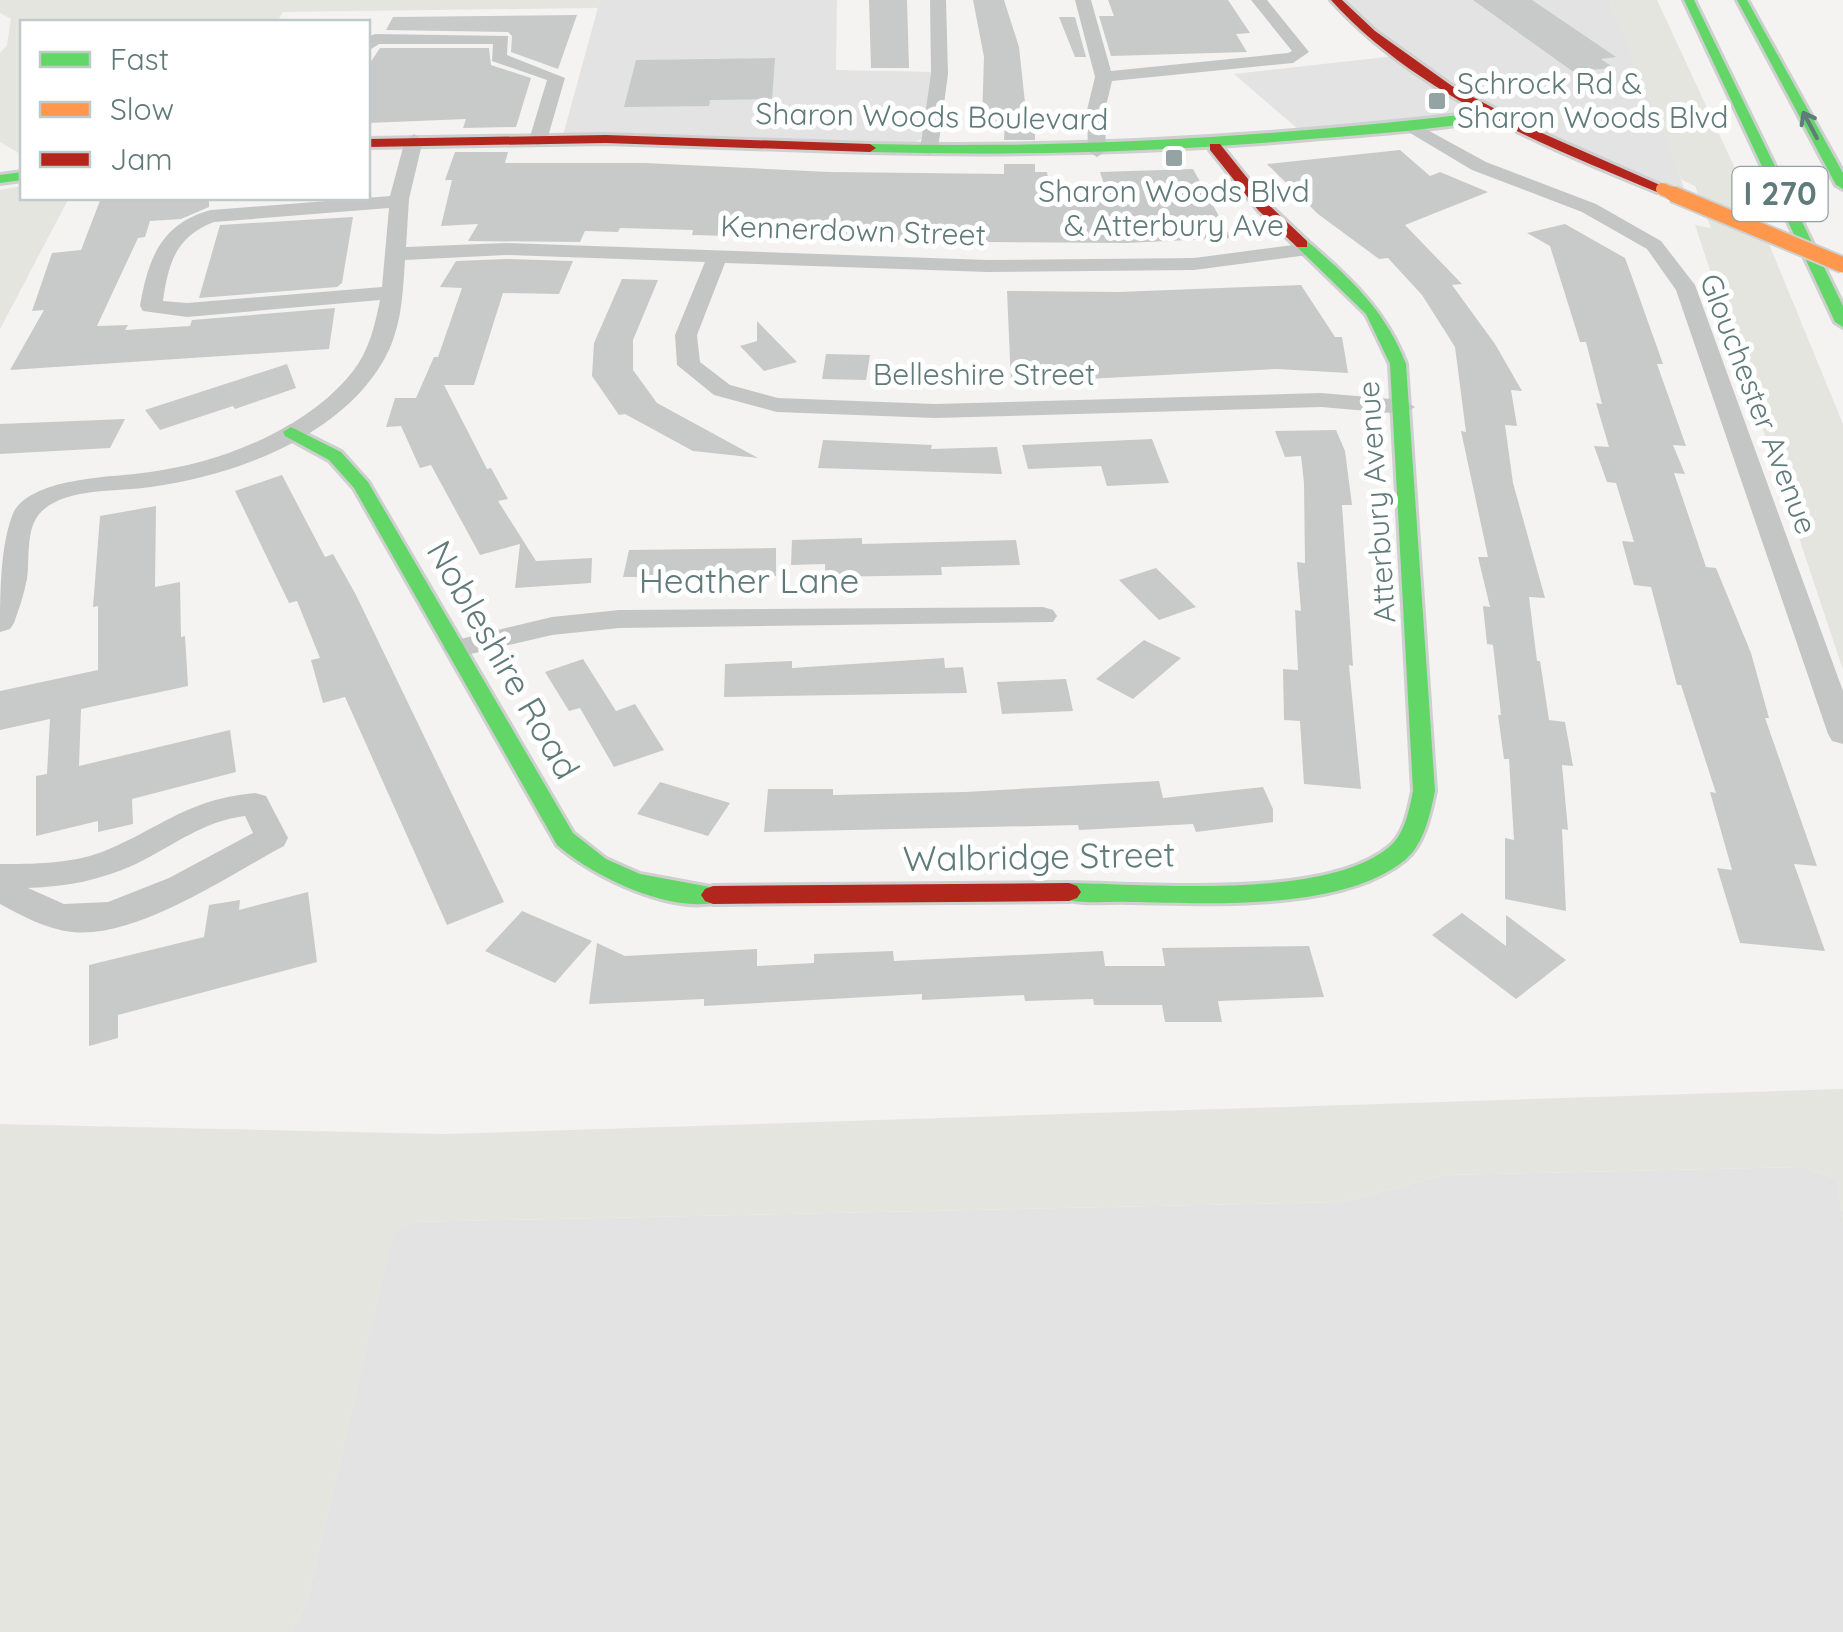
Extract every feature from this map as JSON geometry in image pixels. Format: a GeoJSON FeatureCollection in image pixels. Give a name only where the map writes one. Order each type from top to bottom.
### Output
{"type":"FeatureCollection","features":[{"type":"Feature","properties":{"kind":"main road"},"geometry":{"type":"LineString","coordinates":[[1336,0],[1352,18],[1422,74],[1494,115],[1843,265]]}},
{"type":"Feature","properties":{"kind":"main road","name":"I 270"},"geometry":{"type":"LineString","coordinates":[[1690,0],[1843,322]]}},
{"type":"Feature","properties":{"kind":"main road","name":"I 270"},"geometry":{"type":"LineString","coordinates":[[1742,0],[1843,185]]}},
{"type":"Feature","properties":{"kind":"main road","name":"Sharon Woods Boulevard"},"geometry":{"type":"LineString","coordinates":[[370,143],[538,140],[1098,151],[1214,147],[1494,115]]}},
{"type":"Feature","properties":{"kind":"main road","name":"Atterbury Avenue"},"geometry":{"type":"LineString","coordinates":[[1214,147],[1263,209],[1352,284],[1375,310],[1393,342],[1403,407],[1424,790],[1420,826],[1397,857]]}},
{"type":"Feature","properties":{"kind":"main road","name":"Nobleshire Road"},"geometry":{"type":"LineString","coordinates":[[291,432],[335,456],[362,486],[565,839],[584,860],[616,878],[676,892]]}},
{"type":"Feature","properties":{"kind":"main road","name":"Walbridge Street"},"geometry":{"type":"LineString","coordinates":[[676,892],[1294,890],[1354,878],[1397,857]]}},
{"type":"Feature","properties":{"kind":"street"},"geometry":{"type":"LineString","coordinates":[[929,149],[942,40],[938,0]]}},
{"type":"Feature","properties":{"kind":"street"},"geometry":{"type":"LineString","coordinates":[[1083,0],[1104,78],[1096,110],[1098,151]]}},
{"type":"Feature","properties":{"kind":"street"},"geometry":{"type":"LineString","coordinates":[[1104,78],[1294,58],[1301,52],[1259,0]]}},
{"type":"Feature","properties":{"kind":"street"},"geometry":{"type":"LineString","coordinates":[[371,43],[502,40],[498,57],[556,78],[538,140]]}},
{"type":"Feature","properties":{"kind":"street","name":"Glouchester Avenue"},"geometry":{"type":"LineString","coordinates":[[1411,126],[1479,166],[1589,208],[1654,246],[1687,290],[1843,734]]}},
{"type":"Feature","properties":{"kind":"street"},"geometry":{"type":"LineString","coordinates":[[0,623],[12,584],[22,520],[29,508],[46,497],[70,491],[167,477],[239,456],[291,432],[360,378],[378,352],[388,321],[397,200],[414,140]]}},
{"type":"Feature","properties":{"kind":"street"},"geometry":{"type":"LineString","coordinates":[[391,293],[187,310],[151,306],[165,248],[180,229],[193,221],[211,216],[397,200]]}},
{"type":"Feature","properties":{"kind":"street","name":"Kennerdown Street"},"geometry":{"type":"LineString","coordinates":[[395,254],[506,249],[988,266],[1194,264],[1308,249]]}},
{"type":"Feature","properties":{"kind":"street","name":"Belleshire Street"},"geometry":{"type":"LineString","coordinates":[[717,258],[686,336],[690,365],[722,390],[777,405],[935,412],[1321,400],[1403,407]]}},
{"type":"Feature","properties":{"kind":"street","name":"Heather Lane"},"geometry":{"type":"LineString","coordinates":[[458,648],[552,626],[619,620],[1043,616]]}},
{"type":"Feature","properties":{"kind":"street"},"geometry":{"type":"LineString","coordinates":[[0,876],[40,876],[86,868],[127,855],[191,815],[227,806],[255,804],[272,838],[133,907],[86,920],[46,913],[0,888]]}},
{"type":"Feature","properties":{"kind":"shaded area"},"geometry":{"type":"Polygon","coordinates":[[[0,0],[600,0],[598,8],[283,12],[278,20],[20,20],[20,154],[0,142],[0,53],[7,45],[11,19],[0,13],[0,0]]]}},
{"type":"Feature","properties":{"kind":"shaded area"},"geometry":{"type":"Polygon","coordinates":[[[600,0],[837,0],[836,70],[935,72],[921,139],[905,148],[562,139],[600,0]]]}},
{"type":"Feature","properties":{"kind":"shaded area"},"geometry":{"type":"Polygon","coordinates":[[[1338,0],[1609,0],[1670,145],[1688,201],[1488,114],[1312,141],[1234,74],[1395,56],[1338,0]]]}},
{"type":"Feature","properties":{"kind":"shaded area"},"geometry":{"type":"Polygon","coordinates":[[[1609,0],[1657,0],[1760,222],[1843,424],[1843,670],[1695,225],[1711,228],[1695,186],[1682,180],[1609,0]]]}},
{"type":"Feature","properties":{"kind":"shaded area"},"geometry":{"type":"Polygon","coordinates":[[[20,186],[20,200],[68,200],[0,329],[0,190],[20,186]]]}},
{"type":"Feature","properties":{"kind":"shaded area"},"geometry":{"type":"Polygon","coordinates":[[[1843,1089],[1843,1220],[1837,1180],[1804,1167],[1445,1175],[1342,1202],[409,1222],[392,1238],[307,1601],[291,1632],[0,1632],[0,1124],[444,1134],[1843,1089]]]}},
{"type":"Feature","properties":{"kind":"shaded area"},"geometry":{"type":"Polygon","coordinates":[[[1804,1167],[1837,1180],[1843,1220],[1843,1632],[291,1632],[307,1601],[392,1237],[409,1222],[1342,1202],[1445,1175],[1804,1167]]]}},
{"type":"Feature","properties":{"kind":"building"},"geometry":{"type":"Polygon","coordinates":[[[869,0],[907,0],[909,68],[871,68],[869,0]]]}},
{"type":"Feature","properties":{"kind":"building"},"geometry":{"type":"Polygon","coordinates":[[[973,0],[1004,0],[1019,47],[1026,112],[1035,112],[1035,140],[1004,140],[1005,122],[982,122],[984,57],[973,0]]]}},
{"type":"Feature","properties":{"kind":"building"},"geometry":{"type":"Polygon","coordinates":[[[1108,0],[1228,0],[1250,33],[1236,34],[1247,52],[1111,56],[1099,16],[1114,16],[1108,0]]]}},
{"type":"Feature","properties":{"kind":"building"},"geometry":{"type":"Polygon","coordinates":[[[1473,0],[1532,0],[1616,57],[1601,59],[1614,68],[1572,71],[1473,0]]]}},
{"type":"Feature","properties":{"kind":"building"},"geometry":{"type":"Polygon","coordinates":[[[577,15],[558,69],[511,52],[512,36],[508,32],[386,30],[393,17],[577,15]]]}},
{"type":"Feature","properties":{"kind":"building"},"geometry":{"type":"Polygon","coordinates":[[[1059,17],[1075,17],[1086,57],[1075,57],[1059,17]]]}},
{"type":"Feature","properties":{"kind":"building"},"geometry":{"type":"Polygon","coordinates":[[[380,48],[489,48],[491,65],[531,78],[516,127],[463,128],[466,119],[370,123],[370,63],[380,48]]]}},
{"type":"Feature","properties":{"kind":"building"},"geometry":{"type":"Polygon","coordinates":[[[775,58],[772,99],[710,100],[709,106],[624,107],[636,60],[775,58]]]}},
{"type":"Feature","properties":{"kind":"building"},"geometry":{"type":"Polygon","coordinates":[[[1400,150],[1430,176],[1440,172],[1488,192],[1405,225],[1462,284],[1452,285],[1495,344],[1522,391],[1511,390],[1517,426],[1505,425],[1513,483],[1545,598],[1529,597],[1537,661],[1549,720],[1565,722],[1573,766],[1562,765],[1568,830],[1562,829],[1566,911],[1505,899],[1505,838],[1514,840],[1509,759],[1504,759],[1493,645],[1487,644],[1483,606],[1490,607],[1478,557],[1488,557],[1461,431],[1466,432],[1455,347],[1422,295],[1388,258],[1379,259],[1318,214],[1267,164],[1400,150]]]}},
{"type":"Feature","properties":{"kind":"building"},"geometry":{"type":"Polygon","coordinates":[[[455,152],[508,152],[505,163],[645,163],[829,172],[1004,174],[1004,164],[1035,164],[1035,172],[1047,172],[1050,188],[1105,187],[1100,172],[1193,169],[1231,238],[1126,243],[985,242],[692,235],[693,230],[620,228],[618,232],[585,231],[580,242],[468,241],[478,224],[441,226],[452,180],[445,180],[455,152]]]}},
{"type":"Feature","properties":{"kind":"building"},"geometry":{"type":"Polygon","coordinates":[[[100,200],[209,200],[209,207],[181,219],[150,221],[145,237],[138,238],[97,326],[128,325],[125,330],[190,326],[192,320],[335,308],[329,349],[10,370],[44,310],[32,311],[52,253],[81,250],[100,200]]]}},
{"type":"Feature","properties":{"kind":"building"},"geometry":{"type":"Polygon","coordinates":[[[353,217],[342,283],[337,287],[199,298],[220,225],[353,217]]]}},
{"type":"Feature","properties":{"kind":"building"},"geometry":{"type":"Polygon","coordinates":[[[1565,224],[1625,258],[1632,277],[1663,364],[1657,364],[1686,446],[1673,445],[1685,474],[1674,473],[1706,567],[1716,568],[1751,653],[1769,718],[1765,718],[1817,866],[1794,864],[1825,951],[1740,943],[1717,868],[1732,870],[1710,792],[1716,793],[1681,685],[1677,685],[1651,587],[1634,585],[1622,541],[1634,542],[1616,483],[1607,482],[1594,446],[1609,447],[1596,403],[1602,404],[1586,342],[1580,342],[1550,246],[1527,233],[1565,224]]]}},
{"type":"Feature","properties":{"kind":"building"},"geometry":{"type":"Polygon","coordinates":[[[456,261],[573,261],[559,294],[503,293],[474,385],[444,385],[487,469],[491,468],[508,499],[498,501],[536,561],[592,558],[591,583],[515,588],[520,544],[480,555],[431,465],[420,468],[401,426],[386,427],[395,398],[416,398],[434,357],[438,357],[462,288],[440,287],[456,261]]]}},
{"type":"Feature","properties":{"kind":"building"},"geometry":{"type":"Polygon","coordinates":[[[622,279],[658,280],[633,340],[633,370],[657,403],[758,458],[693,451],[625,414],[619,415],[592,376],[594,343],[622,279]]]}},
{"type":"Feature","properties":{"kind":"building"},"geometry":{"type":"Polygon","coordinates":[[[1301,285],[1335,337],[1342,337],[1348,373],[1277,369],[1011,383],[1007,291],[1118,292],[1301,285]]]}},
{"type":"Feature","properties":{"kind":"building"},"geometry":{"type":"Polygon","coordinates":[[[757,321],[797,362],[764,371],[740,346],[757,341],[757,321]]]}},
{"type":"Feature","properties":{"kind":"building"},"geometry":{"type":"Polygon","coordinates":[[[826,354],[870,355],[866,380],[822,379],[826,354]]]}},
{"type":"Feature","properties":{"kind":"building"},"geometry":{"type":"Polygon","coordinates":[[[287,364],[296,388],[235,409],[233,406],[160,430],[145,410],[287,364]]]}},
{"type":"Feature","properties":{"kind":"building"},"geometry":{"type":"Polygon","coordinates":[[[125,419],[110,448],[0,454],[0,424],[125,419]]]}},
{"type":"Feature","properties":{"kind":"building"},"geometry":{"type":"Polygon","coordinates":[[[1336,430],[1345,451],[1352,505],[1342,505],[1353,666],[1349,665],[1361,789],[1304,784],[1300,721],[1284,720],[1283,669],[1298,670],[1295,610],[1301,611],[1297,562],[1305,563],[1304,483],[1301,456],[1285,457],[1275,431],[1336,430]]]}},
{"type":"Feature","properties":{"kind":"building"},"geometry":{"type":"Polygon","coordinates":[[[1152,439],[1169,483],[1107,486],[1101,466],[1028,469],[1022,445],[1152,439]]]}},
{"type":"Feature","properties":{"kind":"building"},"geometry":{"type":"Polygon","coordinates":[[[823,440],[932,445],[931,449],[997,447],[1002,474],[818,468],[823,440]]]}},
{"type":"Feature","properties":{"kind":"building"},"geometry":{"type":"Polygon","coordinates":[[[282,475],[325,557],[333,554],[356,595],[504,902],[447,925],[345,697],[323,703],[311,660],[320,658],[297,601],[289,603],[235,491],[282,475]]]}},
{"type":"Feature","properties":{"kind":"building"},"geometry":{"type":"Polygon","coordinates":[[[156,506],[155,587],[180,582],[181,637],[185,636],[188,686],[81,709],[79,766],[230,730],[236,772],[132,799],[133,824],[98,832],[98,821],[36,836],[36,776],[47,774],[50,719],[0,730],[0,691],[98,670],[98,606],[93,607],[100,516],[156,506]]]}},
{"type":"Feature","properties":{"kind":"building"},"geometry":{"type":"Polygon","coordinates":[[[862,538],[862,544],[1016,540],[1020,565],[941,567],[942,575],[825,577],[825,564],[791,565],[792,540],[862,538]]]}},
{"type":"Feature","properties":{"kind":"building"},"geometry":{"type":"Polygon","coordinates":[[[776,548],[776,576],[623,577],[629,550],[776,548]]]}},
{"type":"Feature","properties":{"kind":"building"},"geometry":{"type":"Polygon","coordinates":[[[1156,568],[1196,607],[1159,620],[1119,580],[1156,568]]]}},
{"type":"Feature","properties":{"kind":"building"},"geometry":{"type":"Polygon","coordinates":[[[1144,640],[1181,658],[1133,699],[1096,679],[1144,640]]]}},
{"type":"Feature","properties":{"kind":"building"},"geometry":{"type":"Polygon","coordinates":[[[944,658],[945,668],[963,667],[967,693],[724,697],[725,664],[792,661],[792,668],[944,658]]]}},
{"type":"Feature","properties":{"kind":"building"},"geometry":{"type":"Polygon","coordinates":[[[583,659],[616,711],[635,704],[664,750],[614,767],[580,708],[569,711],[545,672],[583,659]]]}},
{"type":"Feature","properties":{"kind":"building"},"geometry":{"type":"Polygon","coordinates":[[[1066,679],[1073,711],[1002,714],[997,682],[1066,679]]]}},
{"type":"Feature","properties":{"kind":"building"},"geometry":{"type":"Polygon","coordinates":[[[1159,781],[1163,798],[1263,787],[1273,809],[1273,822],[1196,832],[1193,824],[1079,830],[1078,825],[764,832],[768,789],[833,789],[833,795],[1159,781]]]}},
{"type":"Feature","properties":{"kind":"building"},"geometry":{"type":"Polygon","coordinates":[[[660,782],[730,803],[708,836],[637,814],[660,782]]]}},
{"type":"Feature","properties":{"kind":"building"},"geometry":{"type":"Polygon","coordinates":[[[308,892],[317,962],[118,1015],[118,1038],[89,1046],[89,965],[204,937],[209,905],[240,900],[239,910],[308,892]]]}},
{"type":"Feature","properties":{"kind":"building"},"geometry":{"type":"Polygon","coordinates":[[[522,911],[592,941],[555,983],[485,951],[522,911]]]}},
{"type":"Feature","properties":{"kind":"building"},"geometry":{"type":"Polygon","coordinates":[[[1462,913],[1506,946],[1506,915],[1566,960],[1516,999],[1432,935],[1462,913]]]}},
{"type":"Feature","properties":{"kind":"building"},"geometry":{"type":"Polygon","coordinates":[[[597,943],[625,956],[757,949],[757,966],[814,963],[814,954],[893,951],[894,961],[1103,951],[1105,966],[1165,966],[1162,948],[1309,946],[1324,997],[1218,1001],[1222,1022],[1165,1022],[1162,1005],[1094,1005],[1093,999],[1025,1001],[1024,995],[922,1000],[922,994],[704,1006],[704,999],[589,1004],[597,943]]]}},
{"type":"Feature","properties":{"kind":"traffic: fast"},"geometry":{"type":"LineString","coordinates":[[1689,0],[1843,322]]}},
{"type":"Feature","properties":{"kind":"traffic: fast"},"geometry":{"type":"LineString","coordinates":[[1742,0],[1843,185]]}},
{"type":"Feature","properties":{"kind":"traffic: fast"},"geometry":{"type":"LineString","coordinates":[[870,148],[1027,150],[1183,145],[1494,115]]}},
{"type":"Feature","properties":{"kind":"traffic: fast"},"geometry":{"type":"LineString","coordinates":[[0,179],[20,176]]}},
{"type":"Feature","properties":{"kind":"traffic: fast"},"geometry":{"type":"LineString","coordinates":[[1069,892],[1242,892],[1335,882],[1372,870],[1398,853],[1416,824],[1424,791],[1398,364],[1372,312],[1302,244]]}},
{"type":"Feature","properties":{"kind":"traffic: fast"},"geometry":{"type":"LineString","coordinates":[[291,432],[335,456],[362,486],[565,839],[598,864],[633,881],[713,895]]}},
{"type":"Feature","properties":{"kind":"traffic: jam"},"geometry":{"type":"LineString","coordinates":[[1336,0],[1371,33],[1448,88],[1531,132],[1662,189]]}},
{"type":"Feature","properties":{"kind":"traffic: jam"},"geometry":{"type":"LineString","coordinates":[[370,143],[606,139],[870,148]]}},
{"type":"Feature","properties":{"kind":"traffic: jam"},"geometry":{"type":"LineString","coordinates":[[1215,147],[1263,207],[1302,244]]}},
{"type":"Feature","properties":{"kind":"traffic: jam"},"geometry":{"type":"LineString","coordinates":[[713,895],[1069,892]]}},
{"type":"Feature","properties":{"kind":"traffic: slow"},"geometry":{"type":"LineString","coordinates":[[1662,189],[1843,265]]}},
{"type":"Feature","properties":{"kind":"place","name":"Schrock Rd & Sharon Woods Blvd"},"geometry":{"type":"Point","coordinates":[1437,101]}},
{"type":"Feature","properties":{"kind":"place","name":"Sharon Woods Blvd & Atterbury Ave"},"geometry":{"type":"Point","coordinates":[1174,158]}}]}
